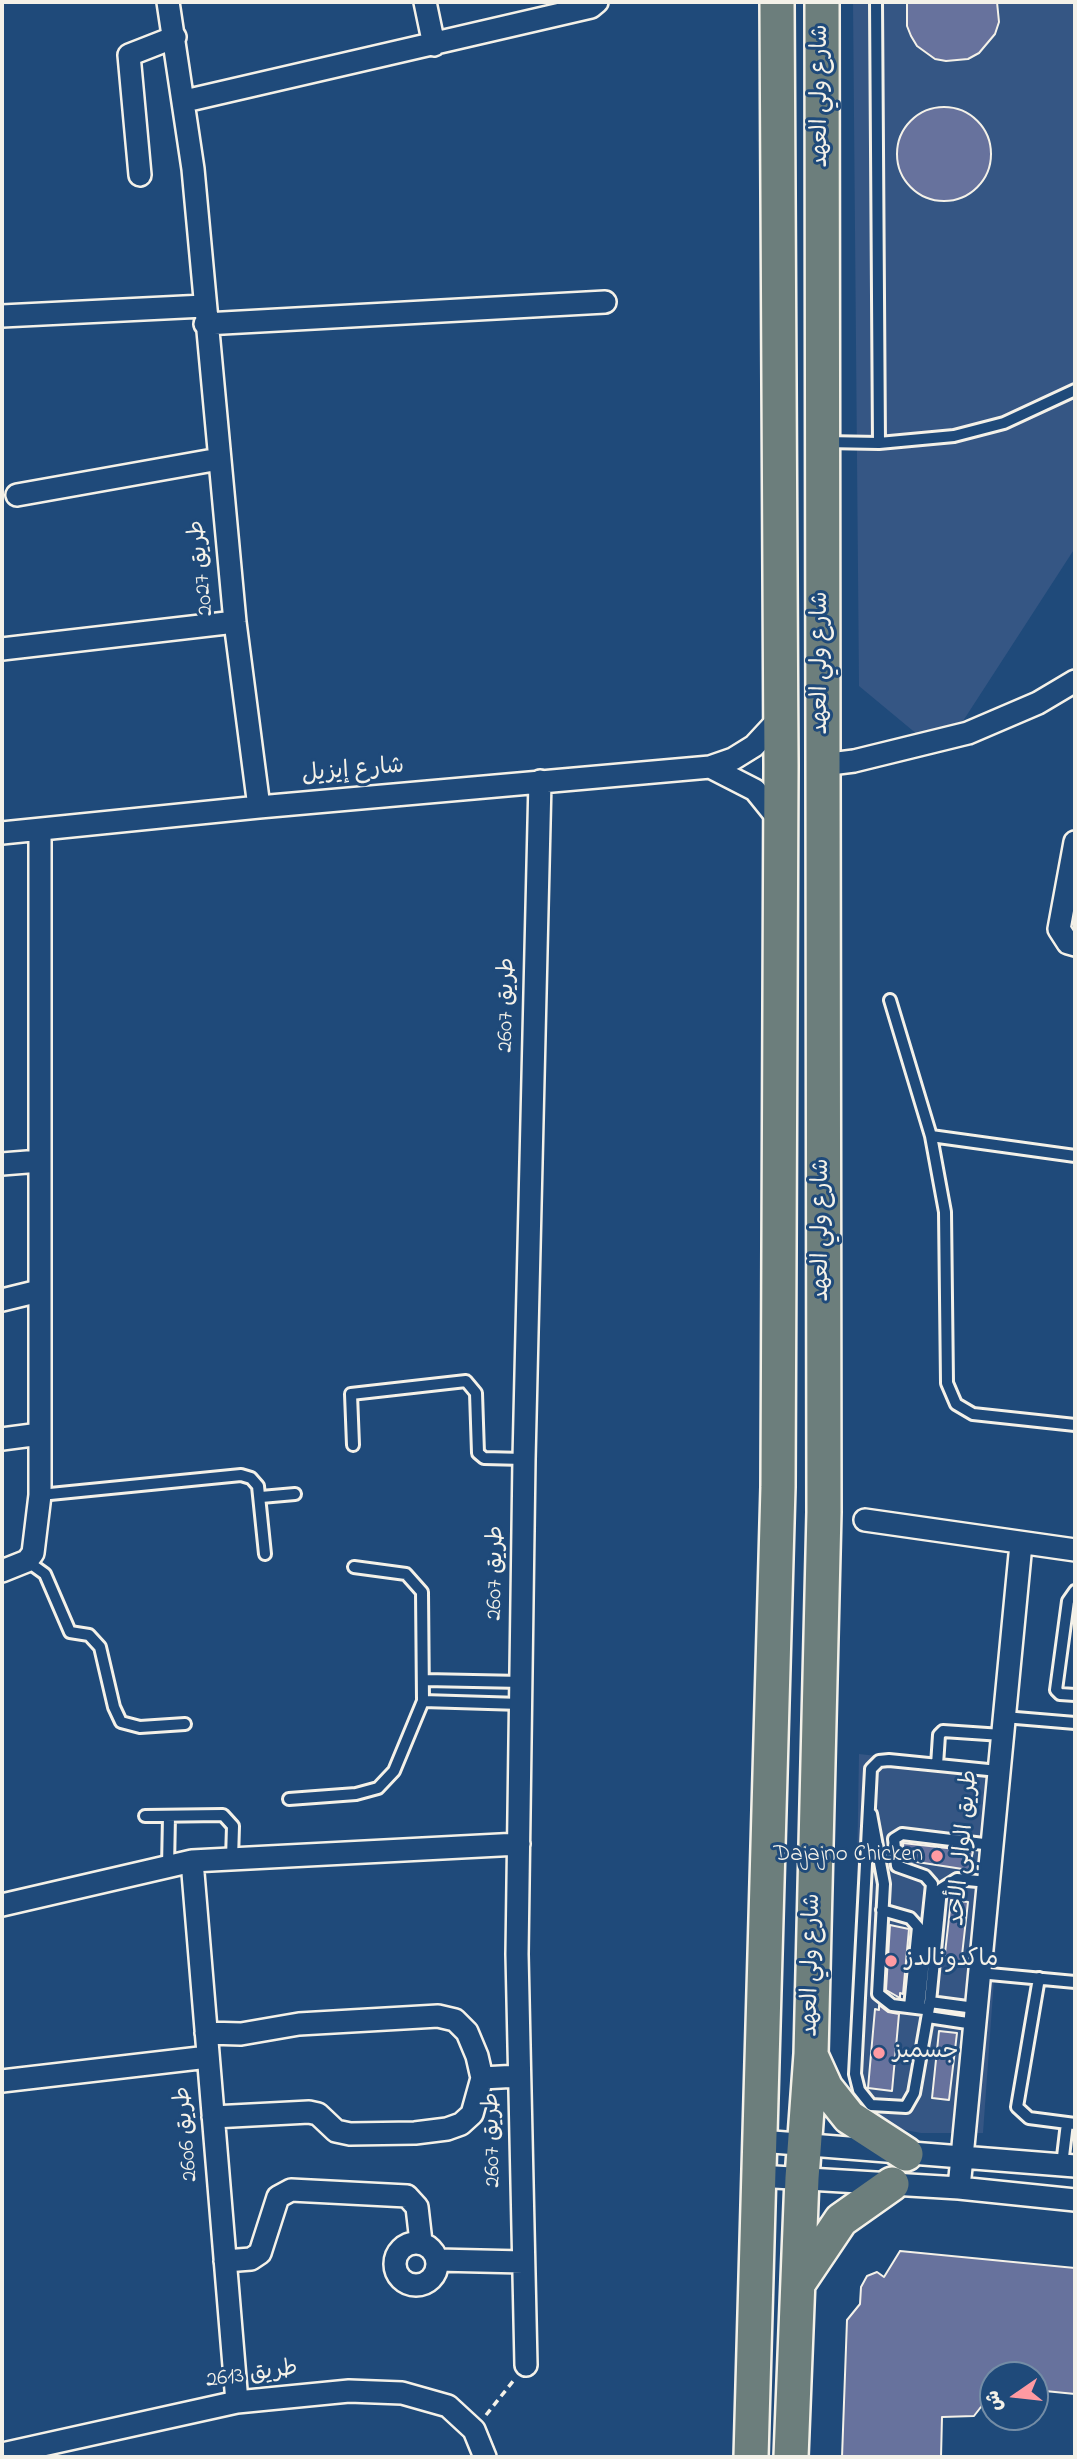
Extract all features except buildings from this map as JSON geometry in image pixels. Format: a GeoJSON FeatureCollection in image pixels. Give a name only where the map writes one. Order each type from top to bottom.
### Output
{"type":"FeatureCollection","features":[{"type":"Feature","properties":{"kind":"main road","name":"شارع ولي العهد"},"geometry":{"type":"LineString","coordinates":[[777,2],[781,765],[778,1487],[771,1795],[779,1824],[782,1858],[781,2143]]}},
{"type":"Feature","properties":{"kind":"main road","name":"شارع ولي العهد"},"geometry":{"type":"LineString","coordinates":[[751,2457],[758,2176],[781,2143],[811,2054],[824,1513],[822,2]]}},
{"type":"Feature","properties":{"kind":"main road"},"geometry":{"type":"LineString","coordinates":[[781,765],[822,765]]}},
{"type":"Feature","properties":{"kind":"main road"},"geometry":{"type":"LineString","coordinates":[[811,2054],[826,2088],[849,2117],[905,2154]]}},
{"type":"Feature","properties":{"kind":"main road"},"geometry":{"type":"LineString","coordinates":[[781,2143],[783,2158],[802,2178],[791,2457]]}},
{"type":"Feature","properties":{"kind":"main road"},"geometry":{"type":"LineString","coordinates":[[798,2283],[841,2220],[892,2184]]}},
{"type":"Feature","properties":{"kind":"street","name":"طريق 2027"},"geometry":{"type":"LineString","coordinates":[[168,2],[185,101],[235,622],[259,807]]}},
{"type":"Feature","properties":{"kind":"street"},"geometry":{"type":"LineString","coordinates":[[425,2],[434,45]]}},
{"type":"Feature","properties":{"kind":"street"},"geometry":{"type":"LineString","coordinates":[[185,101],[434,45],[591,7],[597,2]]}},
{"type":"Feature","properties":{"kind":"street"},"geometry":{"type":"LineString","coordinates":[[141,175],[129,55],[175,37]]}},
{"type":"Feature","properties":{"kind":"street"},"geometry":{"type":"LineString","coordinates":[[2,316],[204,315],[605,302]]}},
{"type":"Feature","properties":{"kind":"street"},"geometry":{"type":"LineString","coordinates":[[17,495],[219,459]]}},
{"type":"Feature","properties":{"kind":"street"},"geometry":{"type":"LineString","coordinates":[[2,649],[235,622]]}},
{"type":"Feature","properties":{"kind":"street"},"geometry":{"type":"LineString","coordinates":[[822,765],[854,761],[968,733],[1038,703],[1075,681]]}},
{"type":"Feature","properties":{"kind":"street","name":"شارع إيزيل"},"geometry":{"type":"LineString","coordinates":[[2,834],[259,807],[710,767],[744,754],[764,738],[779,718]]}},
{"type":"Feature","properties":{"kind":"street"},"geometry":{"type":"LineString","coordinates":[[710,767],[755,790],[780,821]]}},
{"type":"Feature","properties":{"kind":"street","name":"طريق 2607"},"geometry":{"type":"LineString","coordinates":[[526,2365],[519,2076],[519,1844],[524,1459],[540,781]]}},
{"type":"Feature","properties":{"kind":"street"},"geometry":{"type":"LineString","coordinates":[[2,1571],[27,1562],[33,1553],[40,1495],[40,831]]}},
{"type":"Feature","properties":{"kind":"street"},"geometry":{"type":"LineString","coordinates":[[1075,842],[1059,929],[1068,943],[1075,945]]}},
{"type":"Feature","properties":{"kind":"street"},"geometry":{"type":"LineString","coordinates":[[2,1164],[40,1161]]}},
{"type":"Feature","properties":{"kind":"street"},"geometry":{"type":"LineString","coordinates":[[2,1300],[39,1292]]}},
{"type":"Feature","properties":{"kind":"street"},"geometry":{"type":"LineString","coordinates":[[2,1439],[40,1434]]}},
{"type":"Feature","properties":{"kind":"street"},"geometry":{"type":"LineString","coordinates":[[865,1520],[1075,1550]]}},
{"type":"Feature","properties":{"kind":"street","name":"طريق الوالي الأحد"},"geometry":{"type":"LineString","coordinates":[[959,2188],[1021,1544]]}},
{"type":"Feature","properties":{"kind":"street"},"geometry":{"type":"LineString","coordinates":[[2,1905],[192,1861],[519,1844]]}},
{"type":"Feature","properties":{"kind":"street","name":"طريق 2606"},"geometry":{"type":"LineString","coordinates":[[192,1861],[237,2402]]}},
{"type":"Feature","properties":{"kind":"street"},"geometry":{"type":"LineString","coordinates":[[206,2033],[241,2034],[299,2024],[438,2017],[455,2020],[467,2032],[482,2078],[472,2114],[447,2129],[415,2133],[350,2134],[336,2131],[318,2114],[309,2112],[213,2117]]}},
{"type":"Feature","properties":{"kind":"street"},"geometry":{"type":"LineString","coordinates":[[2,2081],[208,2057]]}},
{"type":"Feature","properties":{"kind":"street"},"geometry":{"type":"LineString","coordinates":[[482,2078],[519,2076]]}},
{"type":"Feature","properties":{"kind":"street"},"geometry":{"type":"LineString","coordinates":[[781,2143],[1068,2165]]}},
{"type":"Feature","properties":{"kind":"street"},"geometry":{"type":"LineString","coordinates":[[758,2176],[959,2188],[1075,2200]]}},
{"type":"Feature","properties":{"kind":"street"},"geometry":{"type":"LineString","coordinates":[[225,2260],[251,2259],[260,2253],[278,2197],[290,2190],[407,2196],[417,2207],[421,2242]]}},
{"type":"Feature","properties":{"kind":"street"},"geometry":{"type":"LineString","coordinates":[[421,2242],[429,2246],[438,2260],[431,2279],[423,2284],[404,2281],[397,2274],[394,2264],[402,2246],[421,2242]]}},
{"type":"Feature","properties":{"kind":"street"},"geometry":{"type":"LineString","coordinates":[[438,2260],[523,2262]]}},
{"type":"Feature","properties":{"kind":"street","name":"طريق 2613"},"geometry":{"type":"LineString","coordinates":[[2,2454],[237,2402],[349,2391],[402,2393],[448,2406],[474,2430],[485,2457]]}},
{"type":"Feature","properties":{"kind":"lane"},"geometry":{"type":"LineString","coordinates":[[876,2],[879,443]]}},
{"type":"Feature","properties":{"kind":"lane"},"geometry":{"type":"LineString","coordinates":[[822,442],[879,443],[954,436],[1004,423],[1075,390]]}},
{"type":"Feature","properties":{"kind":"lane"},"geometry":{"type":"LineString","coordinates":[[890,1000],[930,1136],[945,1212],[947,1382],[956,1404],[973,1414],[1075,1425]]}},
{"type":"Feature","properties":{"kind":"lane"},"geometry":{"type":"LineString","coordinates":[[930,1136],[1075,1156]]}},
{"type":"Feature","properties":{"kind":"lane"},"geometry":{"type":"LineString","coordinates":[[353,1445],[351,1394],[466,1381],[476,1393],[478,1453],[484,1458],[524,1459]]}},
{"type":"Feature","properties":{"kind":"lane"},"geometry":{"type":"LineString","coordinates":[[40,1495],[241,1475],[251,1478],[261,1497],[265,1554]]}},
{"type":"Feature","properties":{"kind":"lane"},"geometry":{"type":"LineString","coordinates":[[261,1497],[295,1494]]}},
{"type":"Feature","properties":{"kind":"lane"},"geometry":{"type":"LineString","coordinates":[[27,1562],[45,1574],[70,1632],[89,1635],[100,1647],[121,1722],[140,1727],[185,1724]]}},
{"type":"Feature","properties":{"kind":"lane"},"geometry":{"type":"LineString","coordinates":[[289,1799],[356,1794],[378,1788],[394,1771],[423,1701],[425,1604],[416,1581],[394,1570],[354,1567]]}},
{"type":"Feature","properties":{"kind":"lane"},"geometry":{"type":"LineString","coordinates":[[1075,1591],[1069,1601],[1056,1690],[1060,1694],[1075,1695]]}},
{"type":"Feature","properties":{"kind":"lane"},"geometry":{"type":"LineString","coordinates":[[425,1680],[522,1682]]}},
{"type":"Feature","properties":{"kind":"lane"},"geometry":{"type":"LineString","coordinates":[[423,1701],[521,1704]]}},
{"type":"Feature","properties":{"kind":"lane"},"geometry":{"type":"LineString","coordinates":[[937,1765],[939,1735],[943,1731],[1075,1723]]}},
{"type":"Feature","properties":{"kind":"lane"},"geometry":{"type":"LineString","coordinates":[[992,1845],[902,1834],[894,1839],[897,1866],[925,1876],[932,1884],[919,2076],[906,2107],[871,2105],[859,2090],[855,2074],[871,1769],[879,1761],[998,1772]]}},
{"type":"Feature","properties":{"kind":"lane"},"geometry":{"type":"LineString","coordinates":[[868,1797],[883,1874],[878,1994],[892,2005],[975,2016]]}},
{"type":"Feature","properties":{"kind":"lane"},"geometry":{"type":"LineString","coordinates":[[168,1867],[169,1815]]}},
{"type":"Feature","properties":{"kind":"lane"},"geometry":{"type":"LineString","coordinates":[[145,1816],[223,1815],[233,1826],[232,1859]]}},
{"type":"Feature","properties":{"kind":"lane"},"geometry":{"type":"LineString","coordinates":[[923,2009],[941,1889],[957,1879],[988,1882]]}},
{"type":"Feature","properties":{"kind":"lane"},"geometry":{"type":"LineString","coordinates":[[882,1910],[910,1917],[918,1927],[923,2009]]}},
{"type":"Feature","properties":{"kind":"lane"},"geometry":{"type":"LineString","coordinates":[[979,1973],[1075,1982]]}},
{"type":"Feature","properties":{"kind":"lane"},"geometry":{"type":"LineString","coordinates":[[1039,1978],[1017,2107],[1029,2118],[1071,2123],[1068,2165]]}},
{"type":"Feature","properties":{"kind":"lane"},"geometry":{"type":"LineString","coordinates":[[923,2009],[975,2016]]}},
{"type":"Feature","properties":{"kind":"path"},"geometry":{"type":"LineString","coordinates":[[474,2430],[526,2365]]}},
{"type":"Feature","properties":{"kind":"shaded area"},"geometry":{"type":"Polygon","coordinates":[[[853,2],[1075,2],[1075,548],[963,721],[918,735],[859,686],[853,2]]]}},
{"type":"Feature","properties":{"kind":"shaded area"},"geometry":{"type":"Polygon","coordinates":[[[859,1754],[1009,1770],[983,2133],[921,2133],[889,2127],[853,2106],[859,1754]]]}},
{"type":"Feature","properties":{"kind":"place","name":"Dajajno Chicken"},"geometry":{"type":"Point","coordinates":[937,1856]}},
{"type":"Feature","properties":{"kind":"place","name":"ماكدونالدز"},"geometry":{"type":"Point","coordinates":[891,1961]}},
{"type":"Feature","properties":{"kind":"place","name":"جسميز"},"geometry":{"type":"Point","coordinates":[879,2053]}}]}
